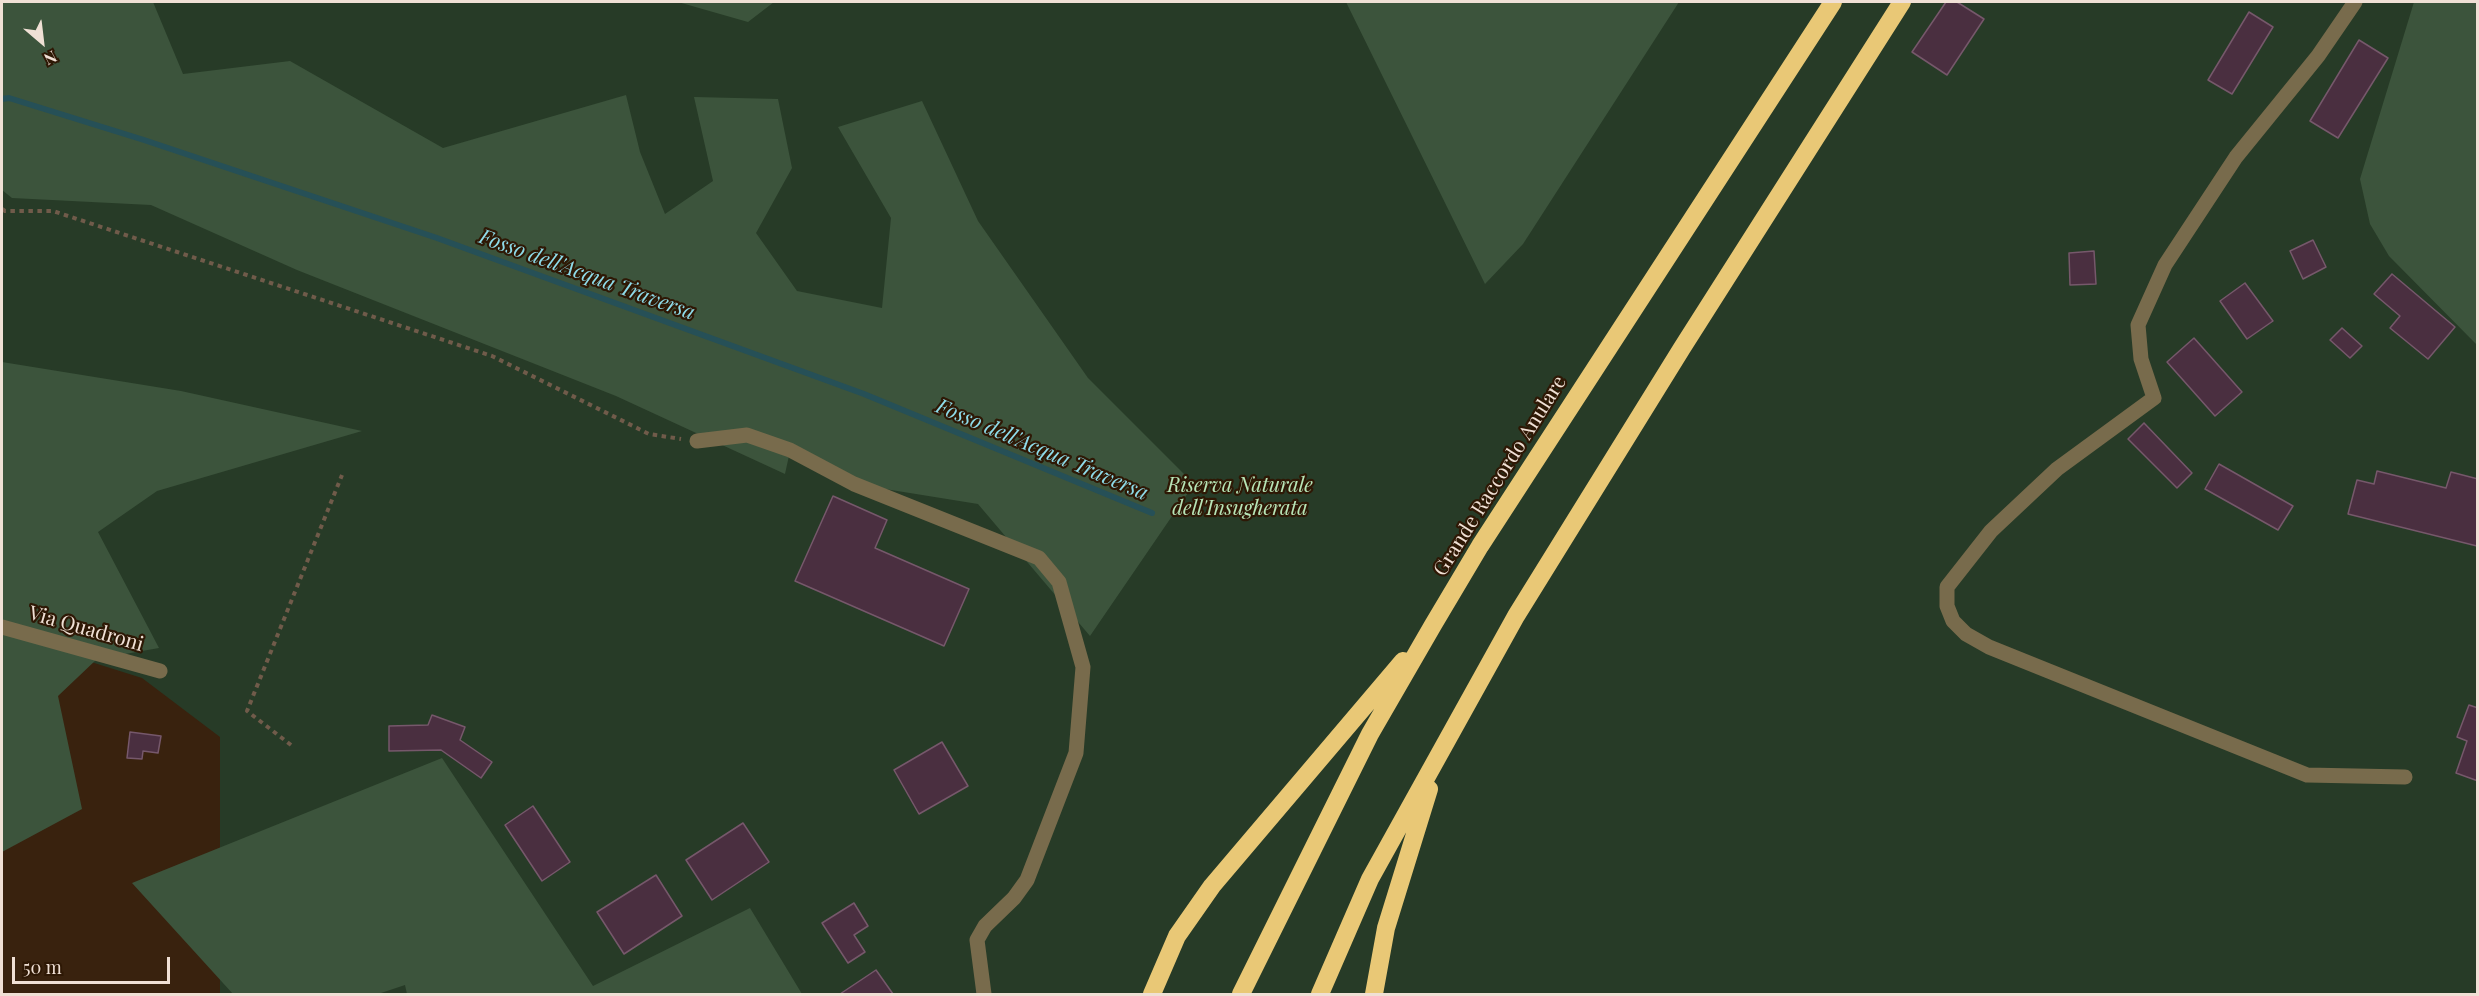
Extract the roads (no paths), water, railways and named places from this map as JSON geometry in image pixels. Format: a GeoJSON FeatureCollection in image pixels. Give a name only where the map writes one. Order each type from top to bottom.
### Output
{"type":"FeatureCollection","features":[{"type":"Feature","properties":{"kind":"highway","name":"Grande Raccordo Anulare"},"geometry":{"type":"LineString","coordinates":[[1241,994],[1370,734],[1433,625],[1625,321],[1833,2]]}},
{"type":"Feature","properties":{"kind":"highway"},"geometry":{"type":"LineString","coordinates":[[1320,994],[1370,879],[1516,616],[1682,348],[1902,2]]}},
{"type":"Feature","properties":{"kind":"highway"},"geometry":{"type":"LineString","coordinates":[[1152,994],[1177,936],[1212,886],[1433,625]]}},
{"type":"Feature","properties":{"kind":"highway"},"geometry":{"type":"LineString","coordinates":[[1374,994],[1386,928],[1439,756]]}},
{"type":"Feature","properties":{"kind":"street"},"geometry":{"type":"LineString","coordinates":[[2355,2],[2318,56],[2236,156],[2165,265],[2138,325],[2141,359],[2154,398],[2057,469],[1991,531],[1947,587],[1947,606],[1953,621],[1966,634],[1989,647],[2307,775],[2405,777]]}},
{"type":"Feature","properties":{"kind":"street"},"geometry":{"type":"LineString","coordinates":[[697,441],[747,435],[790,450],[854,484],[1039,558],[1059,582],[1083,667],[1076,753],[1027,880],[1014,898],[985,926],[977,940],[984,994]]}},
{"type":"Feature","properties":{"kind":"street","name":"Via Quadroni"},"geometry":{"type":"LineString","coordinates":[[2,627],[160,671]]}},
{"type":"Feature","properties":{"kind":"waterway","name":"Fosso dell'Acqua Traversa"},"geometry":{"type":"LineString","coordinates":[[2,99],[9,98],[144,140],[437,238],[864,394],[1152,513]]}},
{"type":"Feature","properties":{"kind":"park label","name":"Riserva Naturale dell'Insugherata"},"geometry":{"type":"Point","coordinates":[1240,498]}}]}
